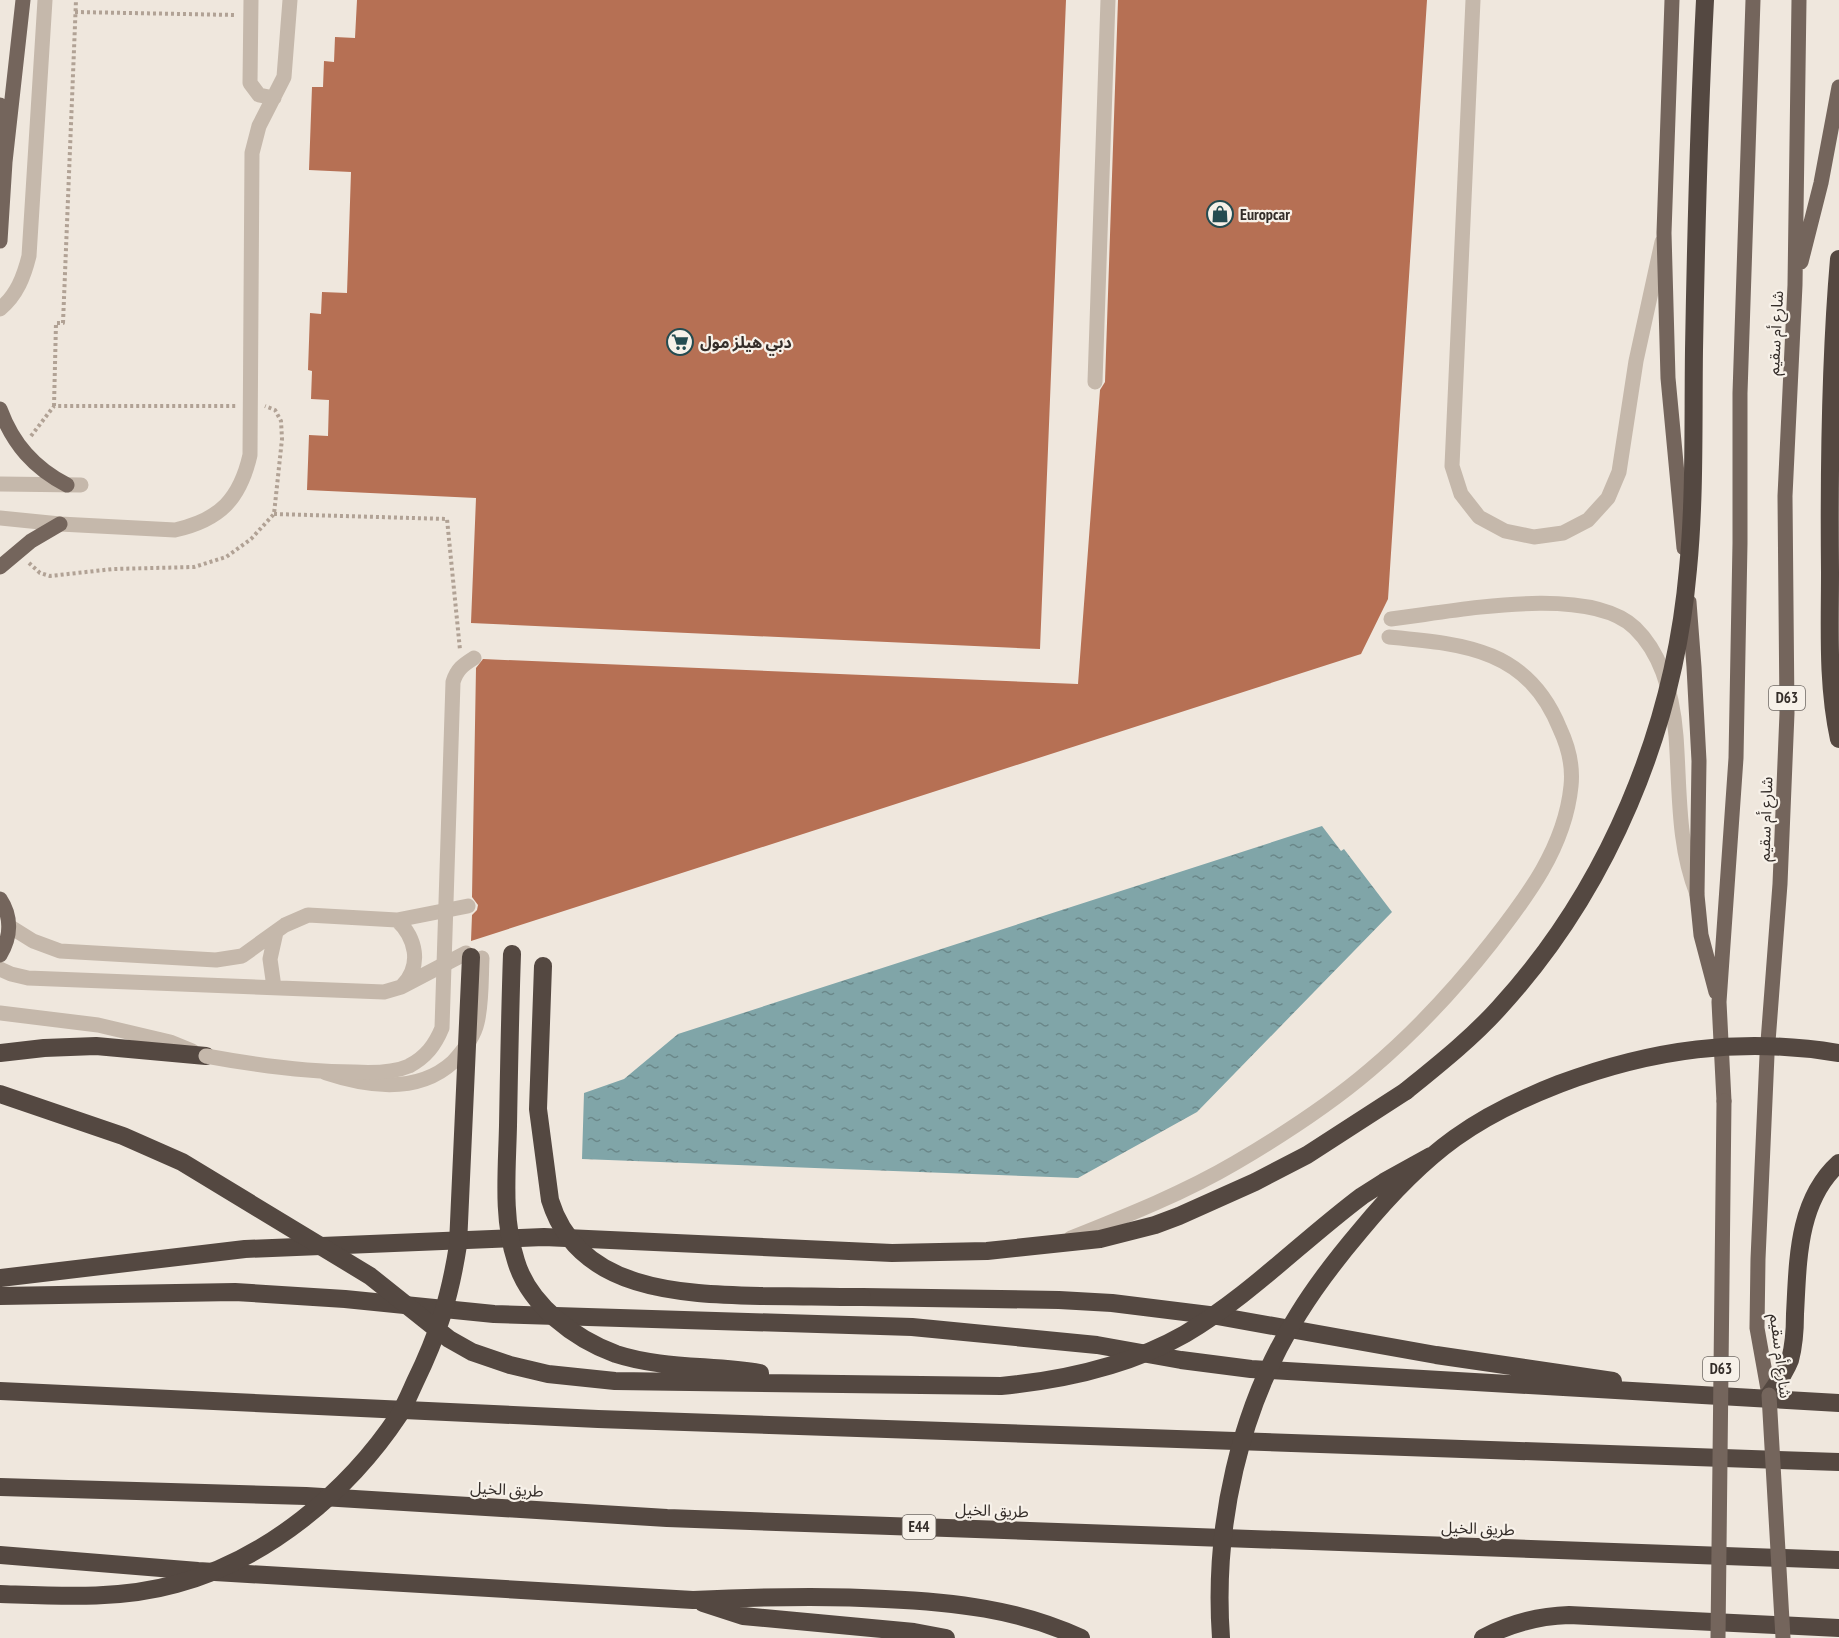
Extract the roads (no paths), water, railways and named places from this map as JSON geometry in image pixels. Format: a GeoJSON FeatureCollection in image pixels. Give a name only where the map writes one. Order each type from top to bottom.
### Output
{"type":"FeatureCollection","features":[{"type":"Feature","properties":{"kind":"highway"},"geometry":{"type":"LineString","coordinates":[[0,1278],[245,1249],[544,1237],[892,1253],[953,1253],[1055,1245],[1100,1239],[1155,1225],[1229,1194],[1307,1155],[1406,1091],[1446,1059],[1498,1009],[1550,946],[1573,911],[1594,877],[1629,805],[1644,767],[1668,690],[1683,611],[1691,531],[1696,244],[1705,0]]}},
{"type":"Feature","properties":{"kind":"highway"},"geometry":{"type":"LineString","coordinates":[[1839,259],[1832,385],[1829,539],[1830,658],[1832,693],[1839,739]]}},
{"type":"Feature","properties":{"kind":"highway"},"geometry":{"type":"LineString","coordinates":[[512,954],[507,1214],[516,1263],[536,1296],[548,1311],[577,1336],[616,1354],[658,1363],[745,1370],[809,1383]]}},
{"type":"Feature","properties":{"kind":"highway"},"geometry":{"type":"LineString","coordinates":[[0,1594],[69,1596],[125,1593],[176,1584],[228,1565],[277,1538],[321,1503],[366,1458],[400,1413],[437,1332],[452,1284],[458,1245],[473,956]]}},
{"type":"Feature","properties":{"kind":"highway"},"geometry":{"type":"LineString","coordinates":[[543,966],[538,1109],[550,1200],[564,1232],[600,1265],[622,1277],[648,1286],[708,1295],[1059,1300],[1112,1303],[1217,1316],[1436,1355],[1608,1380],[1649,1393]]}},
{"type":"Feature","properties":{"kind":"highway"},"geometry":{"type":"LineString","coordinates":[[0,1053],[96,1046],[206,1056]]}},
{"type":"Feature","properties":{"kind":"highway"},"geometry":{"type":"LineString","coordinates":[[0,1094],[123,1136],[182,1162],[370,1275],[449,1339],[472,1352],[491,1358],[548,1374],[594,1379],[1001,1386],[1069,1376],[1144,1354],[1164,1345],[1203,1323],[1355,1202],[1384,1182],[1431,1156],[1478,1123],[1510,1105],[1580,1077],[1655,1055],[1709,1047],[1794,1048],[1839,1053]]}},
{"type":"Feature","properties":{"kind":"highway"},"geometry":{"type":"LineString","coordinates":[[1221,1638],[1220,1574],[1227,1510],[1240,1448],[1264,1382],[1298,1314],[1325,1275],[1377,1210],[1431,1156]]}},
{"type":"Feature","properties":{"kind":"highway"},"geometry":{"type":"LineString","coordinates":[[1769,1395],[1790,1359],[1794,1334],[1800,1244],[1805,1220],[1822,1181],[1839,1163]]}},
{"type":"Feature","properties":{"kind":"highway"},"geometry":{"type":"LineString","coordinates":[[0,1296],[235,1292],[345,1299],[494,1314],[912,1327],[1058,1340],[1251,1369],[1839,1403]]}},
{"type":"Feature","properties":{"kind":"highway"},"geometry":{"type":"LineString","coordinates":[[0,1391],[586,1418],[1839,1462]]}},
{"type":"Feature","properties":{"kind":"highway","name":"طريق الخيل"},"geometry":{"type":"LineString","coordinates":[[0,1487],[306,1496],[667,1518],[1839,1560]]}},
{"type":"Feature","properties":{"kind":"highway"},"geometry":{"type":"LineString","coordinates":[[0,1555],[210,1572],[693,1599],[767,1596],[844,1597],[958,1603],[1002,1611],[1065,1630],[1082,1638]]}},
{"type":"Feature","properties":{"kind":"highway"},"geometry":{"type":"LineString","coordinates":[[693,1599],[743,1616],[914,1632],[946,1638]]}},
{"type":"Feature","properties":{"kind":"highway"},"geometry":{"type":"LineString","coordinates":[[1483,1638],[1519,1621],[1535,1617],[1569,1615],[1839,1628]]}},
{"type":"Feature","properties":{"kind":"main road"},"geometry":{"type":"LineString","coordinates":[[0,241],[5,162],[23,0]]}},
{"type":"Feature","properties":{"kind":"main road"},"geometry":{"type":"LineString","coordinates":[[1672,0],[1664,234],[1668,378],[1695,679],[1699,761],[1697,894],[1701,935],[1719,1002]]}},
{"type":"Feature","properties":{"kind":"main road","name":"شارع أم سقيم"},"geometry":{"type":"LineString","coordinates":[[1718,1638],[1724,1101],[1719,1002],[1736,758],[1740,393],[1753,0]]}},
{"type":"Feature","properties":{"kind":"main road","name":"شارع أم سقيم"},"geometry":{"type":"LineString","coordinates":[[1783,1638],[1769,1395],[1757,1328],[1767,1055],[1780,884],[1786,747],[1785,496],[1795,285],[1799,0]]}},
{"type":"Feature","properties":{"kind":"main road"},"geometry":{"type":"LineString","coordinates":[[1795,285],[1821,183],[1839,87]]}},
{"type":"Feature","properties":{"kind":"main road"},"geometry":{"type":"LineString","coordinates":[[0,105],[5,162]]}},
{"type":"Feature","properties":{"kind":"main road"},"geometry":{"type":"LineString","coordinates":[[0,409],[12,436],[21,449],[42,470],[74,485]]}},
{"type":"Feature","properties":{"kind":"main road"},"geometry":{"type":"LineString","coordinates":[[0,567],[31,541],[60,524]]}},
{"type":"Feature","properties":{"kind":"main road"},"geometry":{"type":"LineString","coordinates":[[0,899],[5,907],[9,926],[7,940],[0,955]]}},
{"type":"Feature","properties":{"kind":"street"},"geometry":{"type":"LineString","coordinates":[[0,309],[18,287],[29,256],[45,0]]}},
{"type":"Feature","properties":{"kind":"street"},"geometry":{"type":"LineString","coordinates":[[0,518],[60,524],[175,530],[194,526],[211,518],[226,506],[238,491],[246,473],[250,454],[252,153],[259,126],[284,77],[290,0]]}},
{"type":"Feature","properties":{"kind":"street"},"geometry":{"type":"LineString","coordinates":[[1095,382],[1108,0]]}},
{"type":"Feature","properties":{"kind":"street"},"geometry":{"type":"LineString","coordinates":[[1473,0],[1452,466],[1461,494],[1479,517],[1505,531],[1534,537],[1563,533],[1588,519],[1608,498],[1619,472],[1636,361],[1664,234]]}},
{"type":"Feature","properties":{"kind":"street"},"geometry":{"type":"LineString","coordinates":[[251,8],[250,83],[259,95],[274,98]]}},
{"type":"Feature","properties":{"kind":"street"},"geometry":{"type":"LineString","coordinates":[[0,484],[74,485]]}},
{"type":"Feature","properties":{"kind":"street"},"geometry":{"type":"LineString","coordinates":[[1391,619],[1511,605],[1558,603],[1581,604],[1600,610],[1634,627],[1655,655],[1668,687],[1676,733],[1684,851],[1697,894]]}},
{"type":"Feature","properties":{"kind":"street"},"geometry":{"type":"LineString","coordinates":[[1055,1245],[1170,1196],[1225,1169],[1275,1139],[1368,1072],[1425,1020],[1452,990],[1503,927],[1548,861],[1563,823],[1571,784],[1564,737],[1556,717],[1544,698],[1519,670],[1492,655],[1461,646],[1389,638]]}},
{"type":"Feature","properties":{"kind":"street"},"geometry":{"type":"LineString","coordinates":[[0,1013],[98,1025],[170,1042],[206,1056],[326,1073],[374,1072],[407,1067],[423,1058],[435,1045],[442,1029],[453,682],[456,673],[468,662]]}},
{"type":"Feature","properties":{"kind":"street"},"geometry":{"type":"LineString","coordinates":[[9,926],[33,941],[60,951],[216,960],[242,956],[285,924],[308,915],[397,920],[468,906]]}},
{"type":"Feature","properties":{"kind":"street"},"geometry":{"type":"LineString","coordinates":[[397,920],[410,935],[415,953],[412,972],[401,987]]}},
{"type":"Feature","properties":{"kind":"street"},"geometry":{"type":"LineString","coordinates":[[274,987],[270,959],[271,946],[276,932]]}},
{"type":"Feature","properties":{"kind":"street"},"geometry":{"type":"LineString","coordinates":[[0,969],[28,978],[375,992],[401,987],[473,956],[477,1023],[460,1055],[446,1068],[414,1083],[395,1085],[349,1081],[326,1073]]}},
{"type":"Feature","properties":{"kind":"water"},"geometry":{"type":"Polygon","coordinates":[[[1322,826],[1341,851],[1344,849],[1392,912],[1197,1112],[1078,1178],[582,1159],[584,1093],[624,1079],[678,1034],[1322,826]]]}},
{"type":"Feature","properties":{"kind":"place","name":"Europcar"},"geometry":{"type":"Point","coordinates":[1220,214]}},
{"type":"Feature","properties":{"kind":"place","name":"دبي هيلز مول"},"geometry":{"type":"Point","coordinates":[680,342]}}]}
